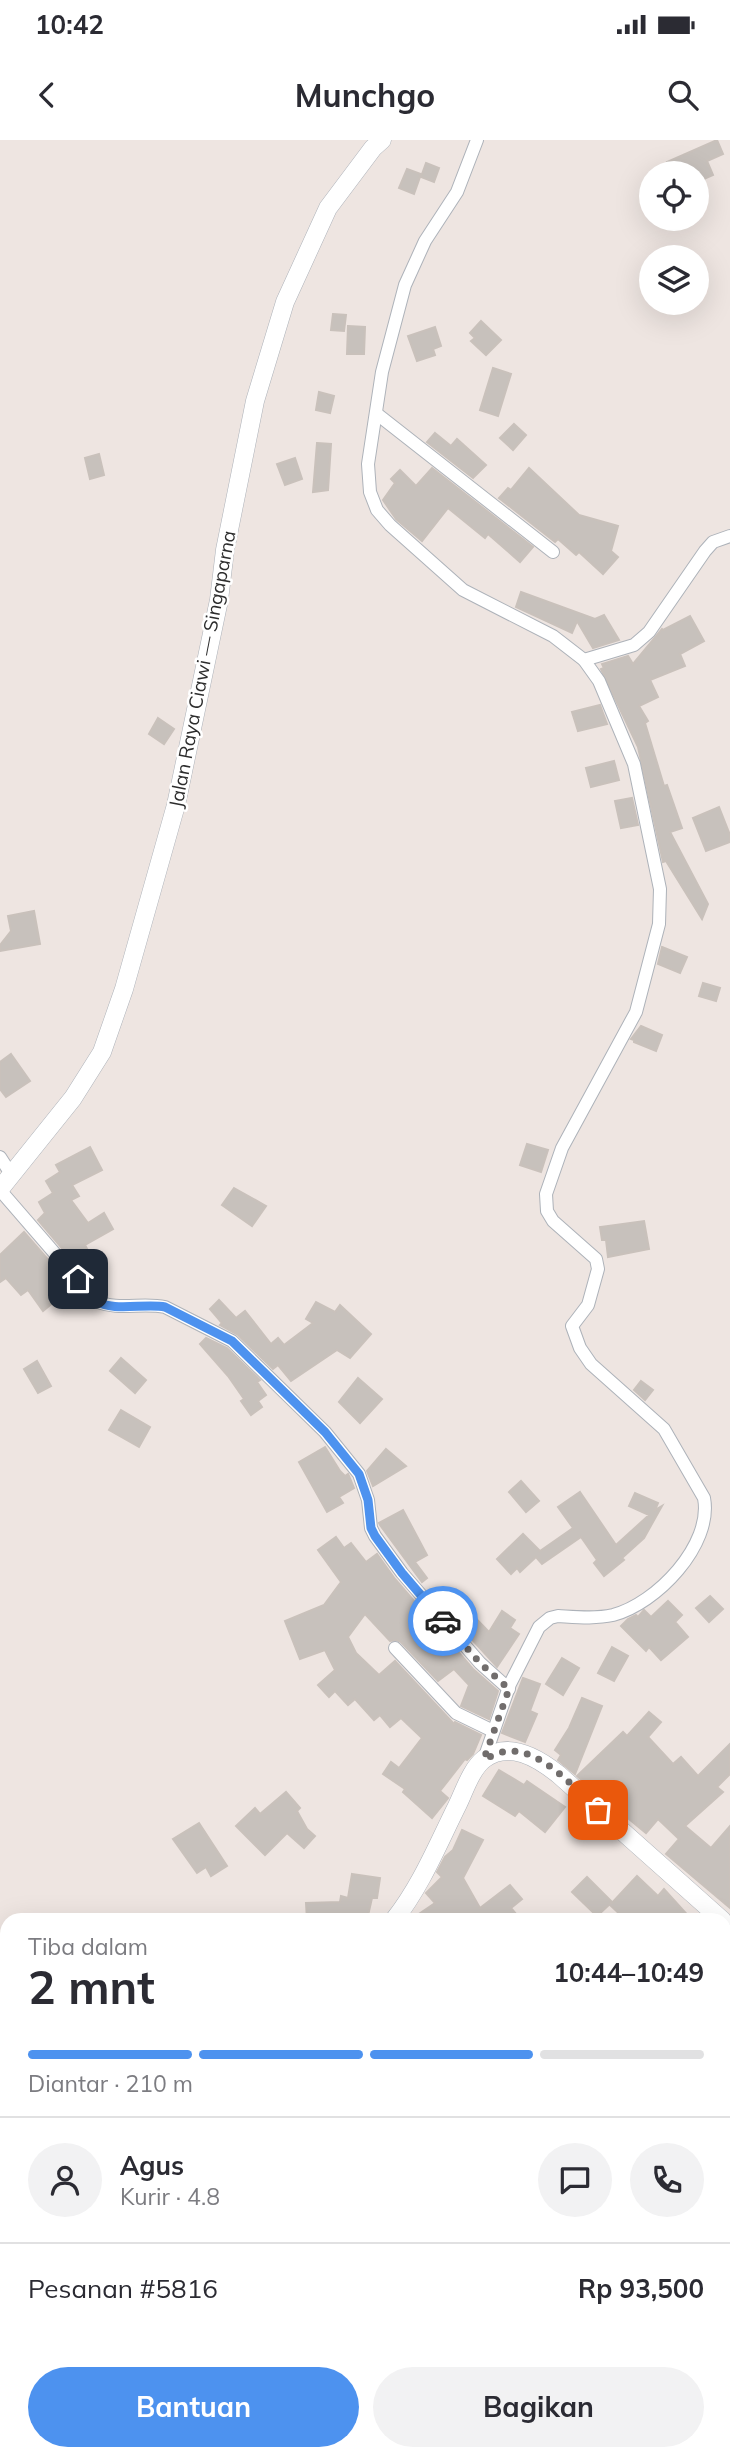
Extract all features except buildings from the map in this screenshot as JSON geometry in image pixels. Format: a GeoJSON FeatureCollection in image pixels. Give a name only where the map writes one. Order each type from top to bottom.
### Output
{"type":"FeatureCollection","features":[{"type":"Feature","properties":{"kind":"main road","name":"Jalan Raya Ciawi — Singaparna"},"geometry":{"type":"LineString","coordinates":[[0,1189],[73,1098],[102,1052],[124,989],[176,805],[219,600],[225,550],[255,401],[285,302],[328,208],[382,140]]}},
{"type":"Feature","properties":{"kind":"main road"},"geometry":{"type":"LineString","coordinates":[[399,1913],[428,1865],[471,1777],[484,1759],[510,1751],[525,1753],[540,1760],[714,1913]]}},
{"type":"Feature","properties":{"kind":"street"},"geometry":{"type":"LineString","coordinates":[[477,140],[457,192],[425,241],[405,285],[382,372],[368,464],[370,492],[377,510],[390,525],[463,590],[553,636],[584,660],[599,681],[634,764],[657,873],[661,904],[659,924],[636,1012],[562,1148],[549,1182],[546,1203],[553,1221],[596,1259],[598,1269],[588,1305],[572,1326],[580,1348],[597,1370],[664,1429],[706,1506],[703,1528],[690,1554],[652,1595],[620,1612],[599,1617],[558,1616],[545,1621],[539,1627],[509,1689],[484,1759]]}},
{"type":"Feature","properties":{"kind":"street"},"geometry":{"type":"LineString","coordinates":[[377,414],[553,552]]}},
{"type":"Feature","properties":{"kind":"street"},"geometry":{"type":"LineString","coordinates":[[584,660],[634,645],[642,639],[669,606],[705,551],[713,542],[730,536]]}},
{"type":"Feature","properties":{"kind":"street"},"geometry":{"type":"LineString","coordinates":[[0,1157],[11,1174]]}},
{"type":"Feature","properties":{"kind":"street"},"geometry":{"type":"LineString","coordinates":[[0,1189],[96,1301],[112,1306],[165,1307],[229,1339],[320,1427],[359,1474],[368,1500],[371,1528],[375,1536],[402,1573],[480,1663],[509,1689]]}},
{"type":"Feature","properties":{"kind":"street"},"geometry":{"type":"LineString","coordinates":[[395,1648],[456,1713],[493,1731]]}},
{"type":"Feature","properties":{"kind":"way so far"},"geometry":{"type":"LineString","coordinates":[[443,1621],[480,1663],[509,1689],[484,1759],[510,1751],[525,1753],[540,1760],[558,1774],[598,1810]]}},
{"type":"Feature","properties":{"kind":"route"},"geometry":{"type":"LineString","coordinates":[[78,1279],[100,1303],[112,1306],[165,1307],[234,1343],[325,1432],[359,1474],[368,1500],[371,1528],[375,1536],[443,1621]]}}]}
